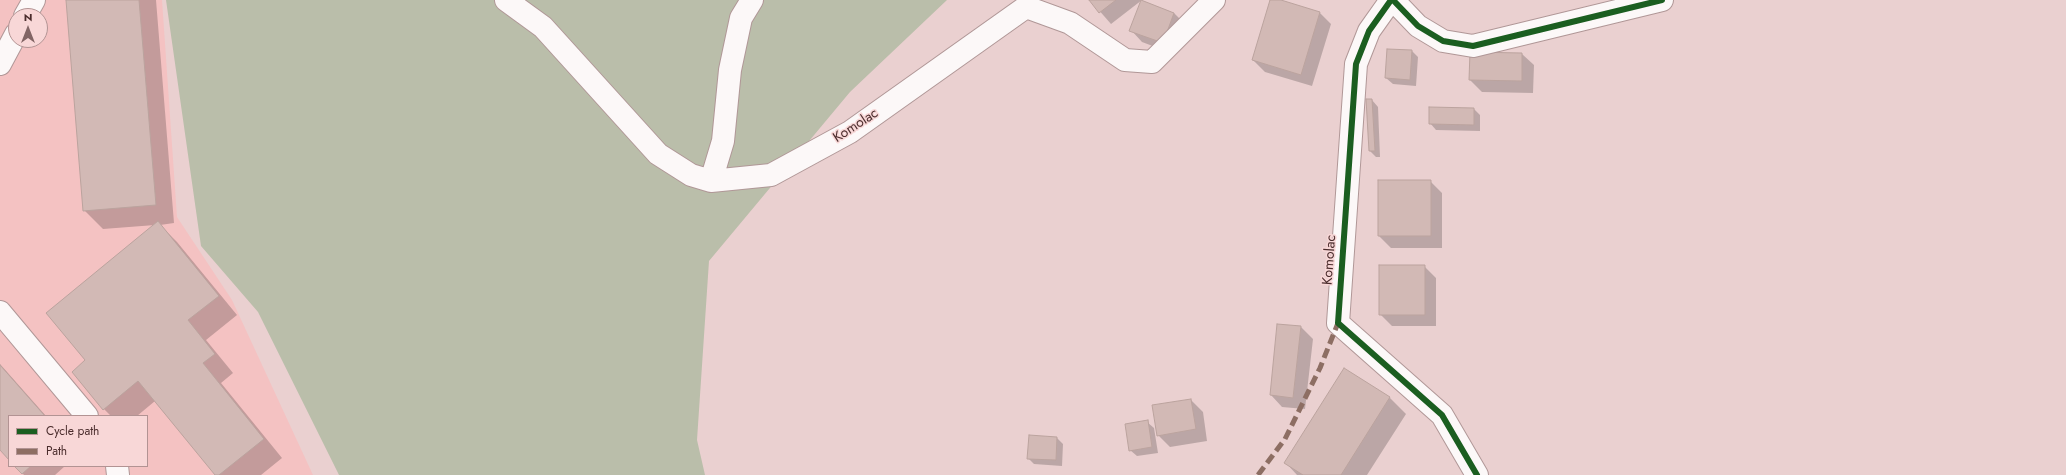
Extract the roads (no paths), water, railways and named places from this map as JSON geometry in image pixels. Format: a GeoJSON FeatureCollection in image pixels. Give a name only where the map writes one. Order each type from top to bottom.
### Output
{"type":"FeatureCollection","features":[{"type":"Feature","properties":{"kind":"street","name":"Komolac"},"geometry":{"type":"LineString","coordinates":[[506,0],[543,27],[658,154],[691,175],[711,181],[771,175],[850,132],[1026,7],[1070,23],[1125,60],[1152,62],[1214,0]]}},
{"type":"Feature","properties":{"kind":"street"},"geometry":{"type":"LineString","coordinates":[[711,181],[723,141],[730,70],[741,18],[752,0]]}},
{"type":"Feature","properties":{"kind":"street","name":"Komolac"},"geometry":{"type":"LineString","coordinates":[[1477,475],[1442,415],[1338,323],[1356,64],[1369,31],[1392,0],[1418,26],[1443,41],[1473,46],[1662,0]]}},
{"type":"Feature","properties":{"kind":"street"},"geometry":{"type":"LineString","coordinates":[[0,64],[9,48]]}},
{"type":"Feature","properties":{"kind":"street"},"geometry":{"type":"LineString","coordinates":[[0,312],[86,415]]}}]}
